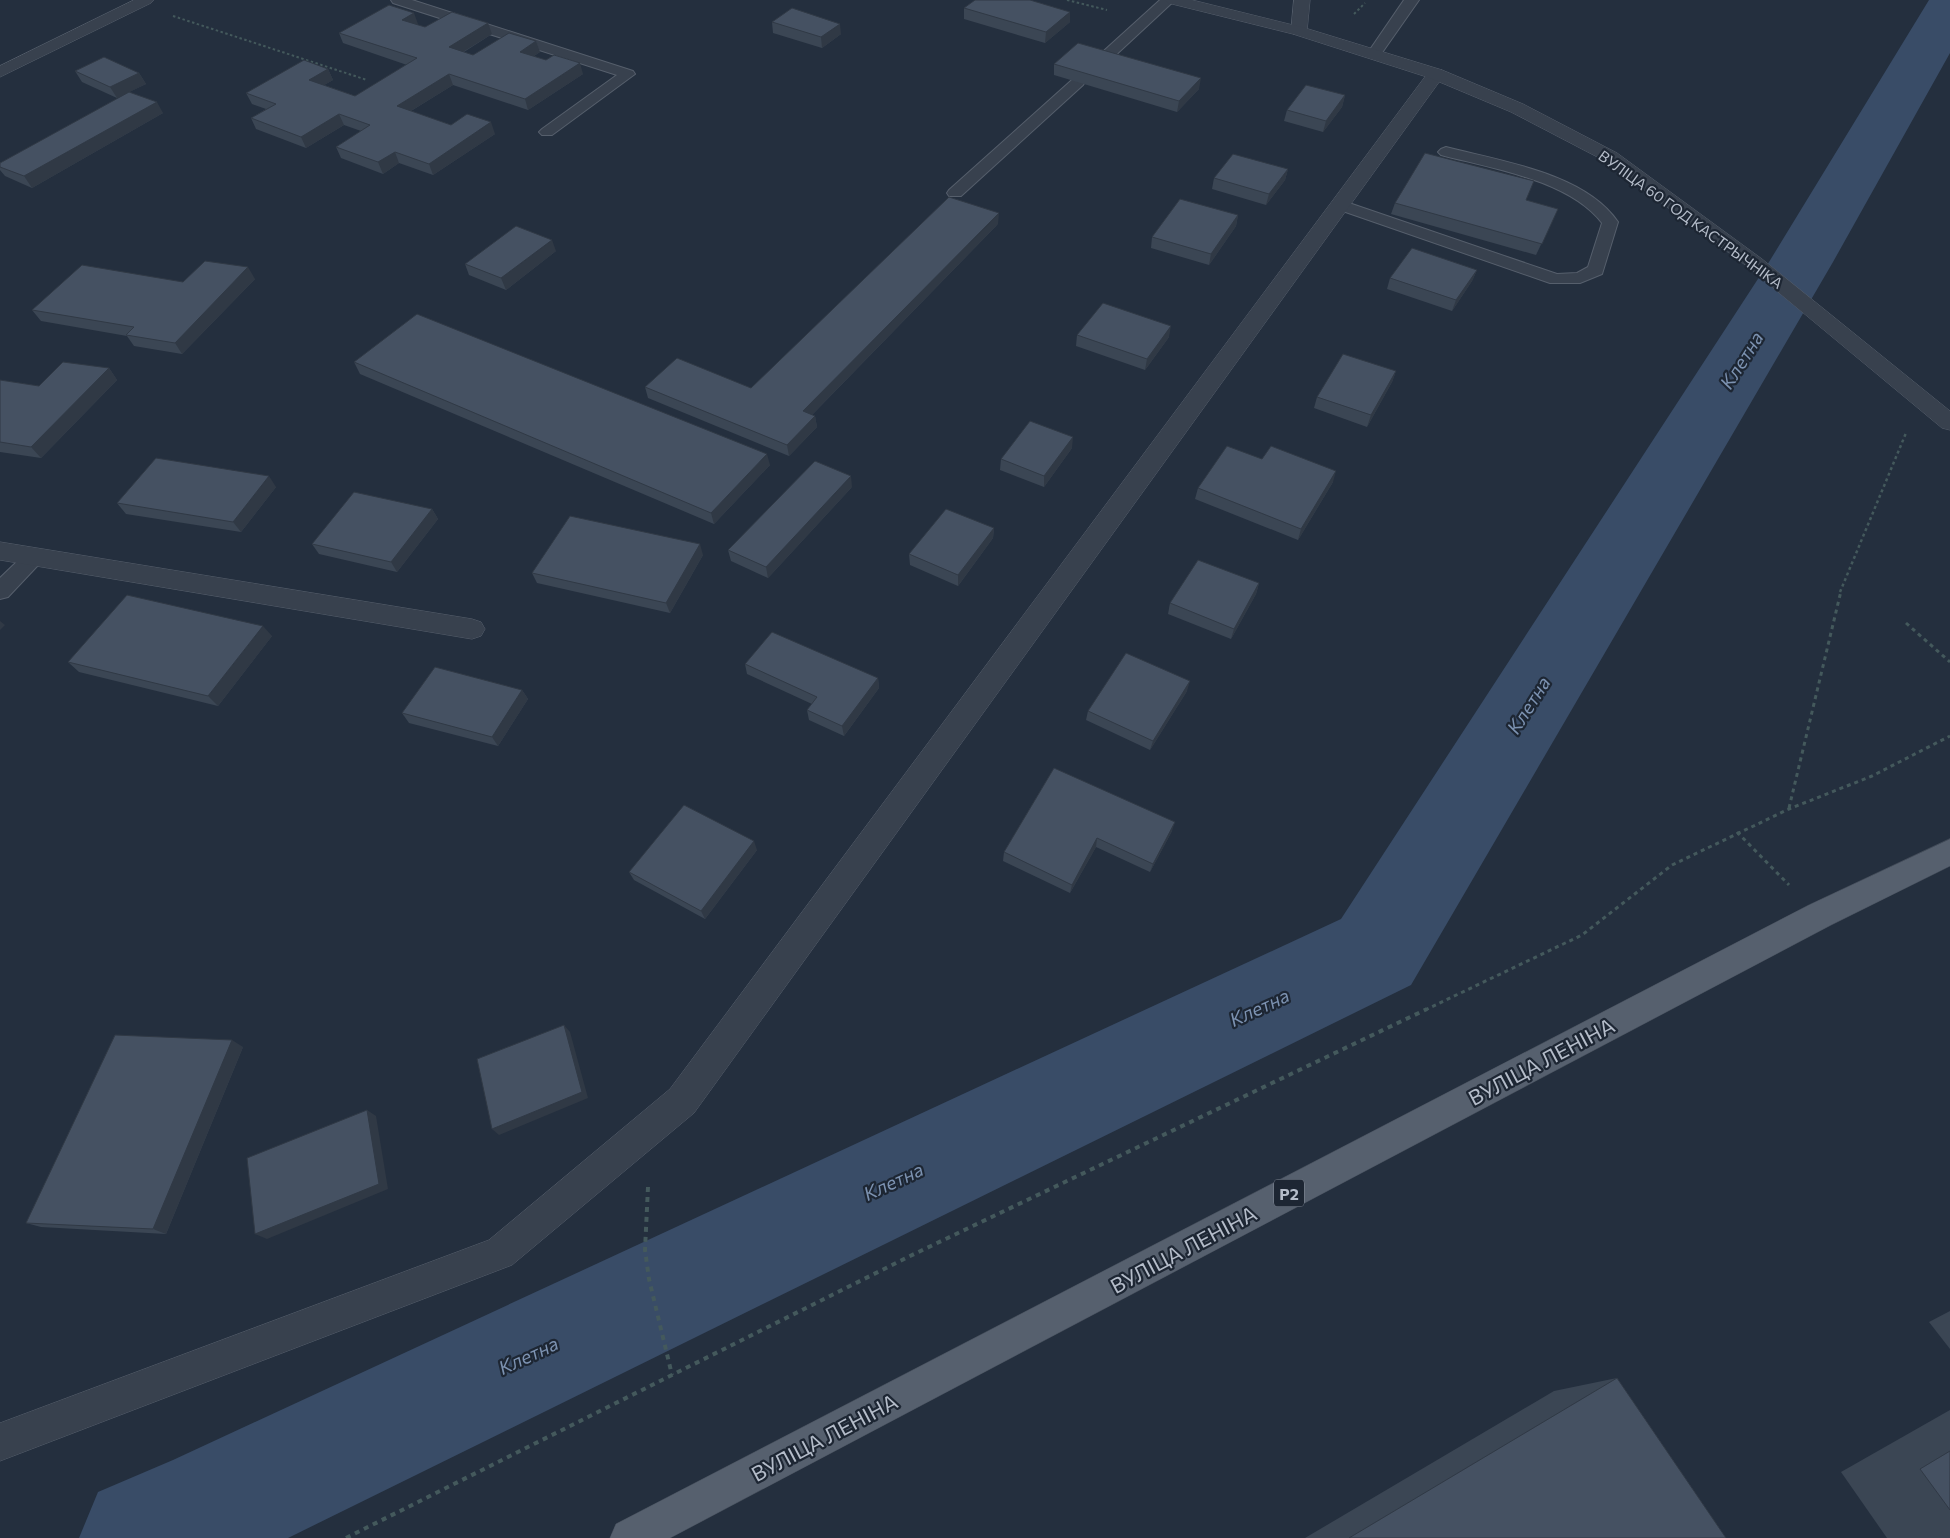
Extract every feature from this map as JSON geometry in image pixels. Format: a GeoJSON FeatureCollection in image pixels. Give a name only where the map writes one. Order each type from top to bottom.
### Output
{"type":"FeatureCollection","features":[{"type":"Feature","properties":{"kind":"main road","name":"ВУЛІЦА ЛЕНІНА"},"geometry":{"type":"LineString","coordinates":[[630,1538],[1820,915],[1950,852]]}},
{"type":"Feature","properties":{"kind":"street"},"geometry":{"type":"LineString","coordinates":[[0,72],[146,0]]}},
{"type":"Feature","properties":{"kind":"street","name":"ВУЛІЦА 60 ГОД КАСТРЫЧНІКА"},"geometry":{"type":"LineString","coordinates":[[1173,0],[1299,31],[1436,74],[1517,108],[1611,157],[1754,264],[1950,423]]}},
{"type":"Feature","properties":{"kind":"street"},"geometry":{"type":"LineString","coordinates":[[1299,31],[1302,0]]}},
{"type":"Feature","properties":{"kind":"street"},"geometry":{"type":"LineString","coordinates":[[0,1442],[500,1253],[682,1101],[1436,74]]}},
{"type":"Feature","properties":{"kind":"street"},"geometry":{"type":"LineString","coordinates":[[0,551],[472,629]]}},
{"type":"Feature","properties":{"kind":"lane"},"geometry":{"type":"LineString","coordinates":[[398,0],[628,74],[547,132]]}},
{"type":"Feature","properties":{"kind":"lane"},"geometry":{"type":"LineString","coordinates":[[1101,61],[1168,0]]}},
{"type":"Feature","properties":{"kind":"lane"},"geometry":{"type":"LineString","coordinates":[[1374,54],[1412,0]]}},
{"type":"Feature","properties":{"kind":"lane"},"geometry":{"type":"LineString","coordinates":[[955,193],[1078,82]]}},
{"type":"Feature","properties":{"kind":"lane"},"geometry":{"type":"LineString","coordinates":[[1340,205],[1556,279],[1580,278],[1596,270],[1610,222],[1596,206],[1571,191],[1518,170],[1446,152]]}},
{"type":"Feature","properties":{"kind":"lane"},"geometry":{"type":"LineString","coordinates":[[0,591],[34,557]]}},
{"type":"Feature","properties":{"kind":"path"},"geometry":{"type":"LineString","coordinates":[[171,16],[367,80]]}},
{"type":"Feature","properties":{"kind":"path"},"geometry":{"type":"LineString","coordinates":[[1789,808],[1842,586],[1908,427]]}},
{"type":"Feature","properties":{"kind":"path"},"geometry":{"type":"LineString","coordinates":[[1906,623],[1950,662]]}},
{"type":"Feature","properties":{"kind":"path"},"geometry":{"type":"LineString","coordinates":[[346,1538],[910,1256],[1582,935],[1672,865],[1736,832],[1789,808],[1872,776],[1950,736]]}},
{"type":"Feature","properties":{"kind":"path"},"geometry":{"type":"LineString","coordinates":[[1736,832],[1820,915]]}},
{"type":"Feature","properties":{"kind":"path"},"geometry":{"type":"LineString","coordinates":[[648,1180],[645,1250],[649,1279],[672,1375]]}},
{"type":"Feature","properties":{"kind":"building"},"geometry":{"type":"Polygon","coordinates":[[[975,0],[1030,0],[1070,12],[1046,32],[964,8],[975,0]]]}},
{"type":"Feature","properties":{"kind":"building"},"geometry":{"type":"Polygon","coordinates":[[[389,5],[414,13],[402,20],[425,27],[452,12],[488,23],[449,47],[473,55],[509,33],[536,41],[520,52],[546,60],[554,55],[580,63],[525,99],[449,74],[397,106],[451,125],[467,114],[491,122],[429,164],[395,152],[378,162],[336,147],[370,125],[339,114],[301,137],[251,118],[276,104],[246,93],[304,60],[328,69],[309,80],[355,96],[417,58],[339,33],[389,5]]]}},
{"type":"Feature","properties":{"kind":"building"},"geometry":{"type":"Polygon","coordinates":[[[792,8],[840,24],[821,37],[772,22],[792,8]]]}},
{"type":"Feature","properties":{"kind":"building"},"geometry":{"type":"Polygon","coordinates":[[[1078,43],[1201,78],[1179,101],[1054,64],[1078,43]]]}},
{"type":"Feature","properties":{"kind":"building"},"geometry":{"type":"Polygon","coordinates":[[[104,57],[139,73],[110,87],[75,71],[104,57]]]}},
{"type":"Feature","properties":{"kind":"building"},"geometry":{"type":"Polygon","coordinates":[[[1306,85],[1345,95],[1326,121],[1287,110],[1306,85]]]}},
{"type":"Feature","properties":{"kind":"building"},"geometry":{"type":"Polygon","coordinates":[[[129,92],[157,102],[24,176],[0,167],[0,163],[129,92]]]}},
{"type":"Feature","properties":{"kind":"building"},"geometry":{"type":"Polygon","coordinates":[[[1425,153],[1534,181],[1526,200],[1558,209],[1542,244],[1395,203],[1425,153]]]}},
{"type":"Feature","properties":{"kind":"building"},"geometry":{"type":"Polygon","coordinates":[[[1233,154],[1288,169],[1269,194],[1214,178],[1233,154]]]}},
{"type":"Feature","properties":{"kind":"building"},"geometry":{"type":"Polygon","coordinates":[[[949,197],[999,213],[803,411],[815,416],[787,445],[645,387],[677,358],[751,388],[949,197]]]}},
{"type":"Feature","properties":{"kind":"building"},"geometry":{"type":"Polygon","coordinates":[[[1180,199],[1238,215],[1211,254],[1152,237],[1180,199]]]}},
{"type":"Feature","properties":{"kind":"building"},"geometry":{"type":"Polygon","coordinates":[[[516,226],[552,240],[501,278],[465,264],[516,226]]]}},
{"type":"Feature","properties":{"kind":"building"},"geometry":{"type":"Polygon","coordinates":[[[1412,248],[1477,270],[1456,300],[1390,278],[1412,248]]]}},
{"type":"Feature","properties":{"kind":"building"},"geometry":{"type":"Polygon","coordinates":[[[205,261],[248,267],[175,343],[126,335],[134,327],[32,310],[82,265],[183,282],[205,261]]]}},
{"type":"Feature","properties":{"kind":"building"},"geometry":{"type":"Polygon","coordinates":[[[1103,303],[1171,326],[1147,359],[1077,335],[1103,303]]]}},
{"type":"Feature","properties":{"kind":"building"},"geometry":{"type":"Polygon","coordinates":[[[417,314],[767,454],[711,513],[354,362],[417,314]]]}},
{"type":"Feature","properties":{"kind":"building"},"geometry":{"type":"Polygon","coordinates":[[[1343,354],[1396,371],[1371,415],[1317,397],[1343,354]]]}},
{"type":"Feature","properties":{"kind":"building"},"geometry":{"type":"Polygon","coordinates":[[[63,362],[109,368],[31,447],[0,442],[0,380],[39,386],[63,362]]]}},
{"type":"Feature","properties":{"kind":"building"},"geometry":{"type":"Polygon","coordinates":[[[1030,421],[1073,437],[1044,476],[1001,459],[1030,421]]]}},
{"type":"Feature","properties":{"kind":"building"},"geometry":{"type":"Polygon","coordinates":[[[1227,446],[1262,459],[1271,446],[1336,471],[1301,529],[1198,488],[1227,446]]]}},
{"type":"Feature","properties":{"kind":"building"},"geometry":{"type":"Polygon","coordinates":[[[156,458],[269,476],[233,522],[117,503],[156,458]]]}},
{"type":"Feature","properties":{"kind":"building"},"geometry":{"type":"Polygon","coordinates":[[[815,461],[851,476],[766,567],[728,550],[815,461]]]}},
{"type":"Feature","properties":{"kind":"building"},"geometry":{"type":"Polygon","coordinates":[[[354,492],[432,509],[391,562],[312,544],[354,492]]]}},
{"type":"Feature","properties":{"kind":"building"},"geometry":{"type":"Polygon","coordinates":[[[946,509],[994,528],[958,575],[909,554],[946,509]]]}},
{"type":"Feature","properties":{"kind":"building"},"geometry":{"type":"Polygon","coordinates":[[[570,516],[700,544],[666,603],[532,573],[570,516]]]}},
{"type":"Feature","properties":{"kind":"building"},"geometry":{"type":"Polygon","coordinates":[[[1198,560],[1259,583],[1234,629],[1170,603],[1198,560]]]}},
{"type":"Feature","properties":{"kind":"building"},"geometry":{"type":"Polygon","coordinates":[[[127,595],[263,626],[208,696],[68,662],[127,595]]]}},
{"type":"Feature","properties":{"kind":"building"},"geometry":{"type":"Polygon","coordinates":[[[772,632],[878,678],[842,726],[807,710],[817,697],[745,664],[772,632]]]}},
{"type":"Feature","properties":{"kind":"building"},"geometry":{"type":"Polygon","coordinates":[[[1126,653],[1190,681],[1153,741],[1088,711],[1126,653]]]}},
{"type":"Feature","properties":{"kind":"building"},"geometry":{"type":"Polygon","coordinates":[[[435,667],[522,690],[492,737],[402,713],[435,667]]]}},
{"type":"Feature","properties":{"kind":"building"},"geometry":{"type":"Polygon","coordinates":[[[1054,768],[1175,822],[1153,864],[1097,838],[1072,885],[1004,852],[1054,768]]]}},
{"type":"Feature","properties":{"kind":"building"},"geometry":{"type":"Polygon","coordinates":[[[684,805],[754,841],[701,911],[629,872],[684,805]]]}},
{"type":"Feature","properties":{"kind":"building"},"geometry":{"type":"Polygon","coordinates":[[[564,1025],[582,1092],[492,1129],[477,1059],[564,1025]]]}},
{"type":"Feature","properties":{"kind":"building"},"geometry":{"type":"Polygon","coordinates":[[[115,1035],[232,1040],[153,1229],[26,1223],[115,1035]]]}},
{"type":"Feature","properties":{"kind":"building"},"geometry":{"type":"Polygon","coordinates":[[[367,1110],[379,1184],[255,1234],[247,1158],[367,1110]]]}},
{"type":"Feature","properties":{"kind":"building"},"geometry":{"type":"Polygon","coordinates":[[[1617,1378],[1726,1538],[1349,1538],[1617,1378]]]}},
{"type":"Feature","properties":{"kind":"building"},"geometry":{"type":"Polygon","coordinates":[[[1950,1451],[1950,1510],[1920,1469],[1950,1451]]]}},
{"type":"Feature","properties":{"kind":"waterway","name":"Клетна"},"geometry":{"type":"LineString","coordinates":[[144,1538],[218,1505],[1376,952],[1801,262],[1950,7]]}}]}
